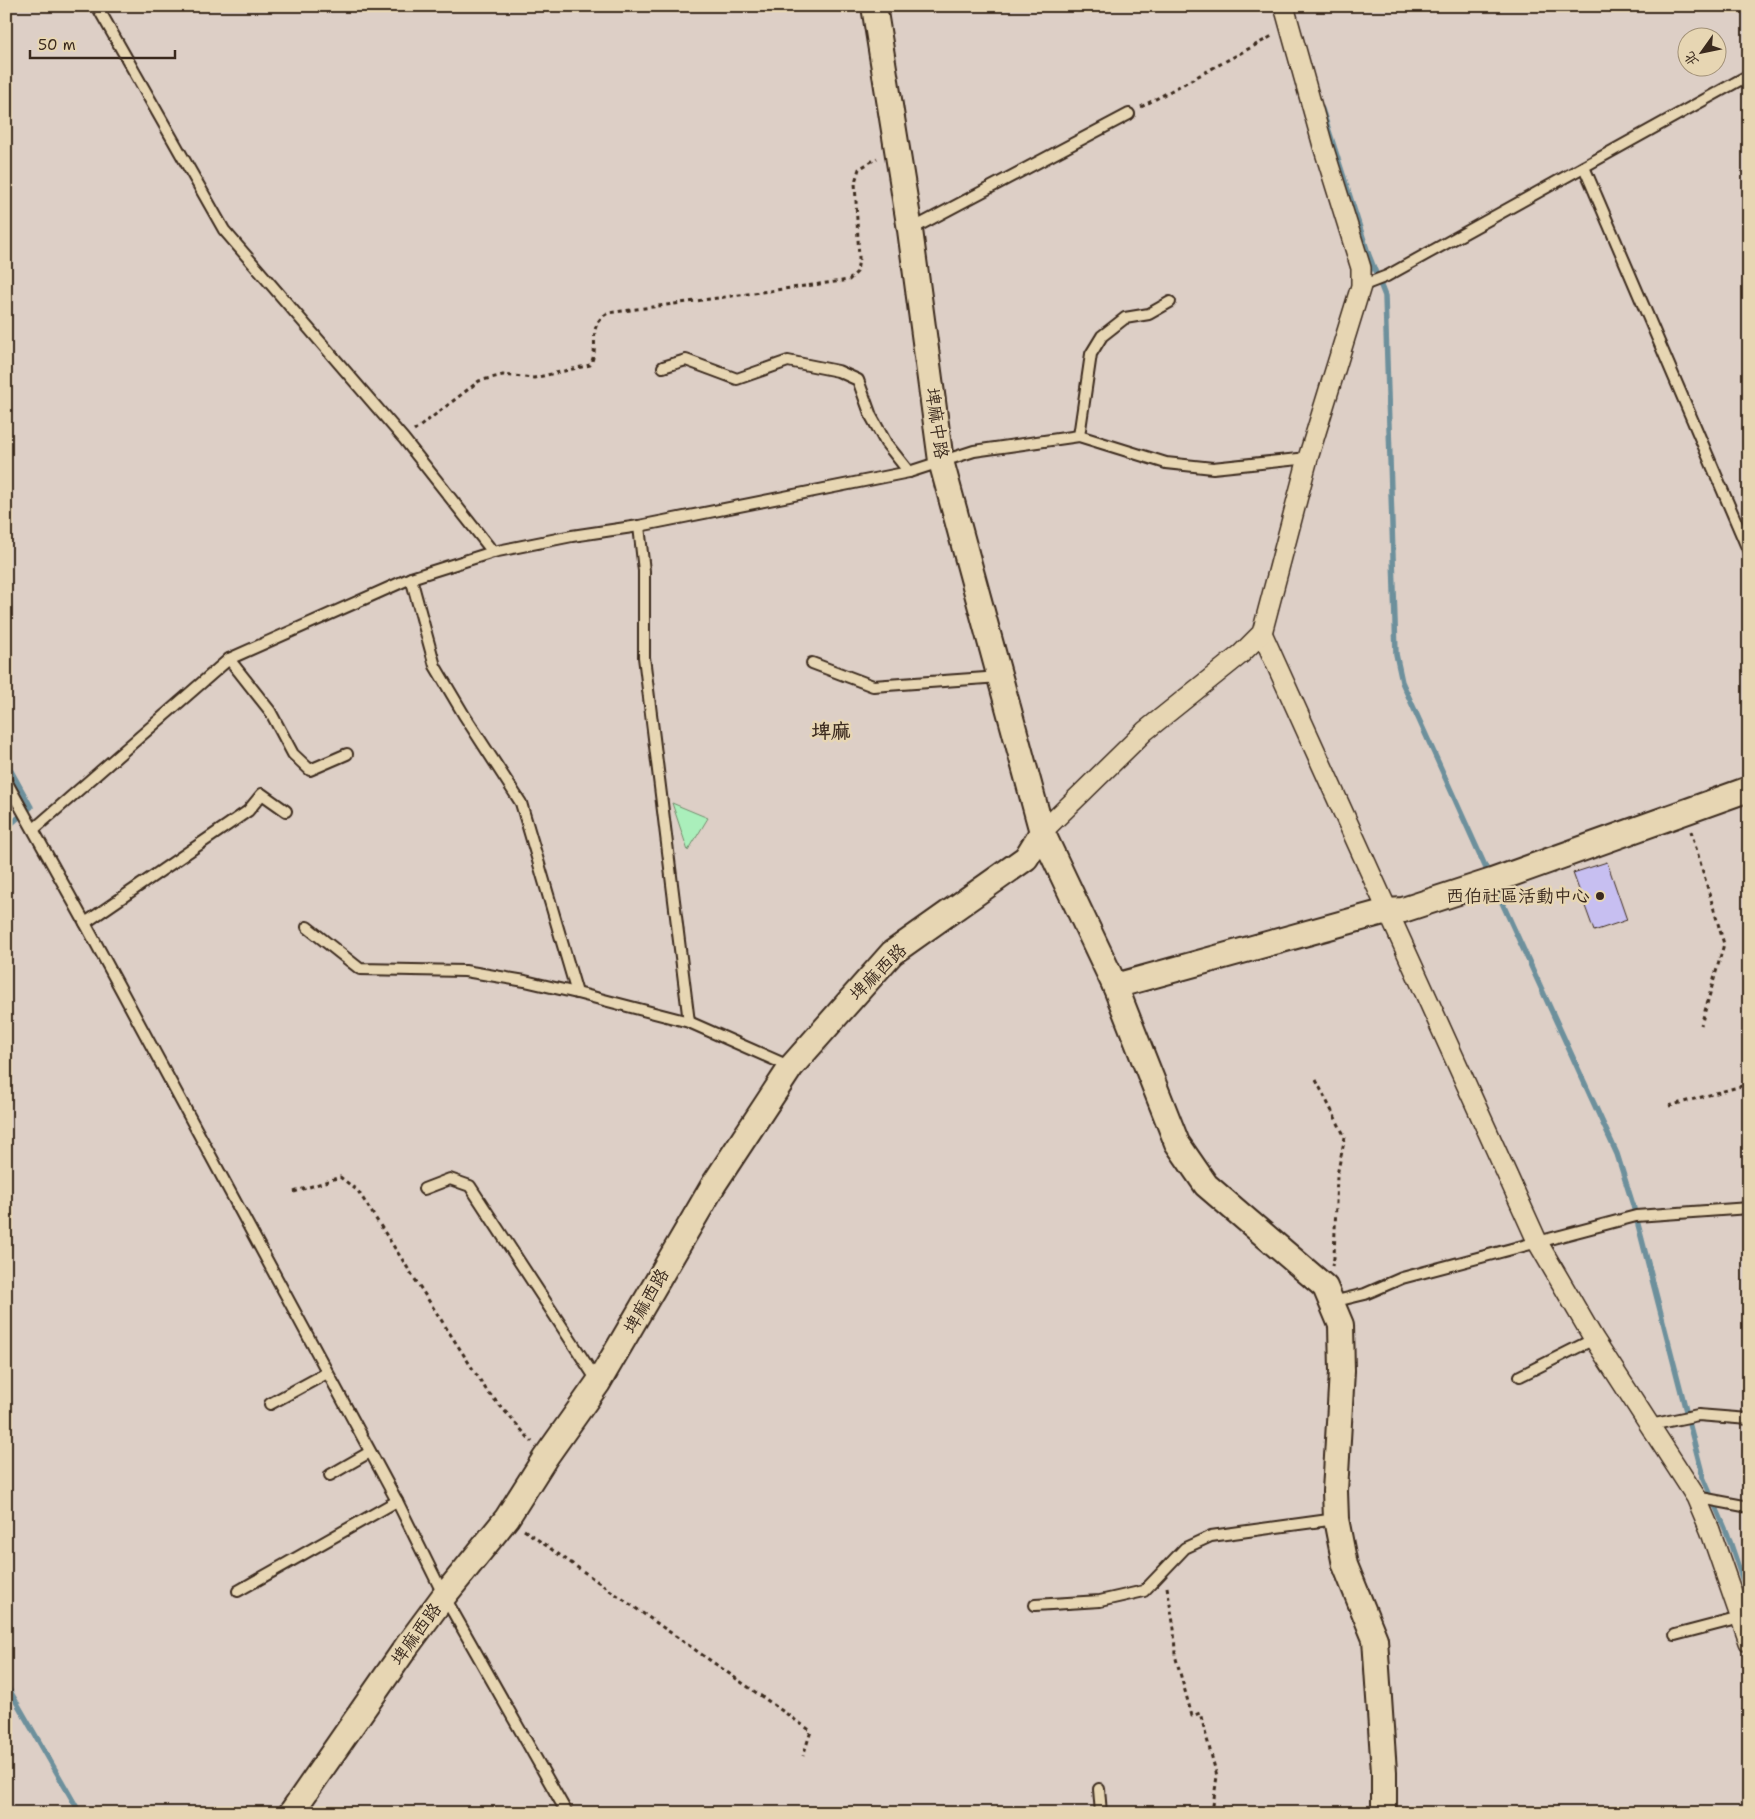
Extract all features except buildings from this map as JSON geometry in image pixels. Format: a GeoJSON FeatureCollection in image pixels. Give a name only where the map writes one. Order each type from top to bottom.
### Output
{"type":"FeatureCollection","features":[{"type":"Feature","properties":{"kind":"street","name":"埤麻中路"},"geometry":{"type":"LineString","coordinates":[[874,6],[910,230],[941,461],[1042,832],[1115,986],[1177,1143],[1206,1185],[1329,1295]]}},
{"type":"Feature","properties":{"kind":"street"},"geometry":{"type":"LineString","coordinates":[[1042,832],[1145,731],[1241,654],[1262,633],[1308,458],[1361,286],[1361,268],[1323,146],[1284,6]]}},
{"type":"Feature","properties":{"kind":"street"},"geometry":{"type":"LineString","coordinates":[[1262,633],[1538,1243],[1594,1339],[1696,1497],[1710,1530],[1749,1642]]}},
{"type":"Feature","properties":{"kind":"street"},"geometry":{"type":"LineString","coordinates":[[1115,986],[1387,911],[1403,910],[1492,881],[1749,789]]}},
{"type":"Feature","properties":{"kind":"street","name":"埤麻西路"},"geometry":{"type":"LineString","coordinates":[[291,1813],[444,1596],[507,1518],[545,1458],[598,1383],[714,1184],[791,1067],[892,953],[1026,858],[1042,832]]}},
{"type":"Feature","properties":{"kind":"street"},"geometry":{"type":"LineString","coordinates":[[1329,1295],[1341,1325],[1342,1371],[1335,1491],[1336,1519],[1345,1564],[1375,1639],[1384,1772],[1384,1813]]}},
{"type":"Feature","properties":{"kind":"lane"},"geometry":{"type":"LineString","coordinates":[[97,6],[224,230],[404,439],[493,552]]}},
{"type":"Feature","properties":{"kind":"lane"},"geometry":{"type":"LineString","coordinates":[[1361,286],[1387,276],[1749,75]]}},
{"type":"Feature","properties":{"kind":"lane"},"geometry":{"type":"LineString","coordinates":[[910,230],[1129,114]]}},
{"type":"Feature","properties":{"kind":"lane"},"geometry":{"type":"LineString","coordinates":[[1584,167],[1749,552]]}},
{"type":"Feature","properties":{"kind":"lane"},"geometry":{"type":"LineString","coordinates":[[1079,436],[1091,354],[1102,336],[1125,318],[1149,314],[1170,302]]}},
{"type":"Feature","properties":{"kind":"lane"},"geometry":{"type":"LineString","coordinates":[[663,368],[686,360],[737,379],[788,361],[838,371],[858,380],[875,423],[886,443],[910,472]]}},
{"type":"Feature","properties":{"kind":"lane"},"geometry":{"type":"LineString","coordinates":[[32,825],[229,659],[410,578],[493,552],[572,536],[639,526],[910,472],[974,451],[1079,436],[1166,463],[1213,468],[1308,458]]}},
{"type":"Feature","properties":{"kind":"lane"},"geometry":{"type":"LineString","coordinates":[[639,526],[644,571],[644,657],[689,1022]]}},
{"type":"Feature","properties":{"kind":"lane"},"geometry":{"type":"LineString","coordinates":[[410,578],[435,666],[521,803],[576,993]]}},
{"type":"Feature","properties":{"kind":"lane"},"geometry":{"type":"LineString","coordinates":[[229,659],[270,711],[292,754],[310,770],[347,754]]}},
{"type":"Feature","properties":{"kind":"lane"},"geometry":{"type":"LineString","coordinates":[[812,664],[873,686],[1000,677]]}},
{"type":"Feature","properties":{"kind":"lane"},"geometry":{"type":"LineString","coordinates":[[6,781],[32,825],[397,1501],[444,1596],[567,1813]]}},
{"type":"Feature","properties":{"kind":"lane"},"geometry":{"type":"LineString","coordinates":[[85,924],[248,811],[262,794],[286,811]]}},
{"type":"Feature","properties":{"kind":"lane"},"geometry":{"type":"LineString","coordinates":[[307,927],[360,969],[465,971],[525,980],[689,1022],[791,1067]]}},
{"type":"Feature","properties":{"kind":"lane"},"geometry":{"type":"LineString","coordinates":[[424,1189],[450,1178],[470,1186],[598,1383]]}},
{"type":"Feature","properties":{"kind":"lane"},"geometry":{"type":"LineString","coordinates":[[1329,1295],[1365,1294],[1402,1278],[1636,1216],[1749,1208]]}},
{"type":"Feature","properties":{"kind":"lane"},"geometry":{"type":"LineString","coordinates":[[1520,1376],[1594,1339]]}},
{"type":"Feature","properties":{"kind":"lane"},"geometry":{"type":"LineString","coordinates":[[270,1404],[327,1373]]}},
{"type":"Feature","properties":{"kind":"lane"},"geometry":{"type":"LineString","coordinates":[[1650,1425],[1698,1415],[1749,1419]]}},
{"type":"Feature","properties":{"kind":"lane"},"geometry":{"type":"LineString","coordinates":[[330,1476],[370,1452]]}},
{"type":"Feature","properties":{"kind":"lane"},"geometry":{"type":"LineString","coordinates":[[1696,1497],[1749,1507]]}},
{"type":"Feature","properties":{"kind":"lane"},"geometry":{"type":"LineString","coordinates":[[238,1591],[397,1501]]}},
{"type":"Feature","properties":{"kind":"lane"},"geometry":{"type":"LineString","coordinates":[[1035,1605],[1100,1601],[1144,1591],[1185,1548],[1211,1536],[1336,1519]]}},
{"type":"Feature","properties":{"kind":"lane"},"geometry":{"type":"LineString","coordinates":[[1675,1636],[1740,1618]]}},
{"type":"Feature","properties":{"kind":"lane"},"geometry":{"type":"LineString","coordinates":[[1099,1789],[1102,1813]]}},
{"type":"Feature","properties":{"kind":"path"},"geometry":{"type":"LineString","coordinates":[[1129,114],[1290,26]]}},
{"type":"Feature","properties":{"kind":"path"},"geometry":{"type":"LineString","coordinates":[[404,439],[479,380],[503,375],[534,378],[590,366],[594,358],[595,326],[599,318],[608,313],[849,280],[858,272],[856,182],[859,168],[898,149]]}},
{"type":"Feature","properties":{"kind":"path"},"geometry":{"type":"LineString","coordinates":[[1686,811],[1724,944],[1702,1025]]}},
{"type":"Feature","properties":{"kind":"path"},"geometry":{"type":"LineString","coordinates":[[1316,1080],[1345,1137],[1337,1175],[1334,1258],[1329,1295]]}},
{"type":"Feature","properties":{"kind":"path"},"geometry":{"type":"LineString","coordinates":[[1669,1106],[1749,1084]]}},
{"type":"Feature","properties":{"kind":"path"},"geometry":{"type":"LineString","coordinates":[[294,1192],[340,1177],[358,1192],[488,1391],[545,1458]]}},
{"type":"Feature","properties":{"kind":"path"},"geometry":{"type":"LineString","coordinates":[[507,1518],[811,1731],[803,1756]]}},
{"type":"Feature","properties":{"kind":"path"},"geometry":{"type":"LineString","coordinates":[[1164,1571],[1174,1628],[1175,1655],[1192,1716],[1200,1713],[1217,1776],[1212,1813]]}},
{"type":"Feature","properties":{"kind":"green space"},"geometry":{"type":"Polygon","coordinates":[[[672,803],[708,818],[688,851],[672,803]]]}},
{"type":"Feature","properties":{"kind":"waterway"},"geometry":{"type":"LineString","coordinates":[[1322,109],[1368,253],[1385,296],[1396,654],[1402,682],[1490,877]]}},
{"type":"Feature","properties":{"kind":"waterway"},"geometry":{"type":"LineString","coordinates":[[6,762],[31,807],[6,828]]}},
{"type":"Feature","properties":{"kind":"waterway"},"geometry":{"type":"LineString","coordinates":[[1494,885],[1617,1154],[1633,1205],[1703,1477],[1727,1533],[1749,1598]]}},
{"type":"Feature","properties":{"kind":"waterway"},"geometry":{"type":"LineString","coordinates":[[6,1684],[80,1813]]}},
{"type":"Feature","properties":{"kind":"place","name":"西伯社區活動中心"},"geometry":{"type":"Point","coordinates":[1600,896]}},
{"type":"Feature","properties":{"kind":"district","name":"埤麻"},"geometry":{"type":"Point","coordinates":[831,731]}}]}
